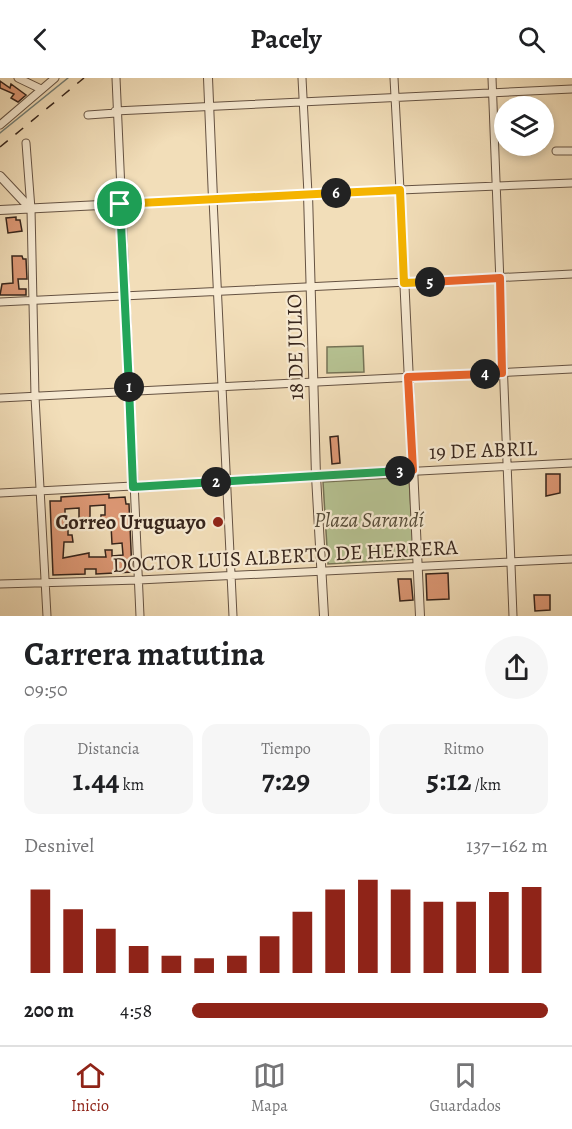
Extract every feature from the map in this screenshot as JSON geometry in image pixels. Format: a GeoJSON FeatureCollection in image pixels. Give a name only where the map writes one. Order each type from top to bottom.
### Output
{"type":"FeatureCollection","features":[{"type":"Feature","properties":{"kind":"street"},"geometry":{"type":"LineString","coordinates":[[18,78],[41,89]]}},
{"type":"Feature","properties":{"kind":"street"},"geometry":{"type":"LineString","coordinates":[[0,125],[55,78]]}},
{"type":"Feature","properties":{"kind":"street"},"geometry":{"type":"LineString","coordinates":[[116,78],[115,112],[140,616]]}},
{"type":"Feature","properties":{"kind":"street"},"geometry":{"type":"LineString","coordinates":[[208,78],[233,616]]}},
{"type":"Feature","properties":{"kind":"street","name":"18 DE JULIO"},"geometry":{"type":"LineString","coordinates":[[302,78],[312,289],[316,476],[324,616]]}},
{"type":"Feature","properties":{"kind":"street"},"geometry":{"type":"LineString","coordinates":[[394,78],[420,616]]}},
{"type":"Feature","properties":{"kind":"street"},"geometry":{"type":"LineString","coordinates":[[492,78],[513,616]]}},
{"type":"Feature","properties":{"kind":"street"},"geometry":{"type":"LineString","coordinates":[[88,115],[395,96],[572,89]]}},
{"type":"Feature","properties":{"kind":"street"},"geometry":{"type":"LineString","coordinates":[[26,143],[32,209],[35,397],[47,616]]}},
{"type":"Feature","properties":{"kind":"street"},"geometry":{"type":"LineString","coordinates":[[556,151],[572,151]]}},
{"type":"Feature","properties":{"kind":"street"},"geometry":{"type":"LineString","coordinates":[[0,176],[32,209]]}},
{"type":"Feature","properties":{"kind":"street"},"geometry":{"type":"LineString","coordinates":[[0,210],[572,183]]}},
{"type":"Feature","properties":{"kind":"street"},"geometry":{"type":"LineString","coordinates":[[0,302],[312,289],[572,274]]}},
{"type":"Feature","properties":{"kind":"street"},"geometry":{"type":"LineString","coordinates":[[0,398],[572,369]]}},
{"type":"Feature","properties":{"kind":"street","name":"19 DE ABRIL"},"geometry":{"type":"LineString","coordinates":[[0,494],[572,463]]}},
{"type":"Feature","properties":{"kind":"street","name":"DOCTOR LUIS ALBERTO DE HERRERA"},"geometry":{"type":"LineString","coordinates":[[0,584],[139,580],[572,559]]}},
{"type":"Feature","properties":{"kind":"green space"},"geometry":{"type":"Polygon","coordinates":[[[363,346],[364,372],[327,373],[327,347],[363,346]]]}},
{"type":"Feature","properties":{"kind":"green space","name":"Plaza Sarandí"},"geometry":{"type":"Polygon","coordinates":[[[409,477],[414,559],[328,564],[323,482],[409,477]]]}},
{"type":"Feature","properties":{"kind":"building"},"geometry":{"type":"Polygon","coordinates":[[[0,81],[10,88],[11,84],[26,95],[18,102],[11,98],[14,94],[0,88],[0,81]]]}},
{"type":"Feature","properties":{"kind":"building"},"geometry":{"type":"Polygon","coordinates":[[[16,217],[16,220],[20,220],[22,231],[8,233],[6,218],[16,217]]]}},
{"type":"Feature","properties":{"kind":"building"},"geometry":{"type":"Polygon","coordinates":[[[12,256],[22,256],[26,259],[27,279],[18,279],[19,289],[26,289],[26,295],[0,295],[2,284],[13,283],[12,256]]]}},
{"type":"Feature","properties":{"kind":"building"},"geometry":{"type":"Polygon","coordinates":[[[338,436],[340,463],[332,464],[330,437],[338,436]]]}},
{"type":"Feature","properties":{"kind":"building"},"geometry":{"type":"Polygon","coordinates":[[[546,474],[560,474],[560,493],[546,496],[546,474]]]}},
{"type":"Feature","properties":{"kind":"building"},"geometry":{"type":"Polygon","coordinates":[[[109,494],[109,498],[125,497],[126,504],[129,504],[132,572],[96,574],[96,569],[85,569],[85,574],[53,575],[50,501],[61,501],[61,497],[109,494]],[[105,505],[90,506],[90,518],[79,518],[79,508],[65,509],[65,528],[68,528],[68,535],[72,535],[73,542],[64,542],[63,558],[89,553],[89,557],[106,557],[105,550],[112,550],[112,556],[123,555],[122,543],[112,544],[111,525],[101,526],[101,515],[105,515],[105,505]]]}},
{"type":"Feature","properties":{"kind":"building"},"geometry":{"type":"Polygon","coordinates":[[[448,573],[449,599],[427,600],[426,574],[448,573]]]}},
{"type":"Feature","properties":{"kind":"building"},"geometry":{"type":"Polygon","coordinates":[[[398,579],[411,579],[413,600],[400,601],[398,579]]]}},
{"type":"Feature","properties":{"kind":"building"},"geometry":{"type":"Polygon","coordinates":[[[534,595],[550,595],[550,610],[535,611],[534,595]]]}},
{"type":"Feature","properties":{"kind":"waterway"},"geometry":{"type":"LineString","coordinates":[[0,133],[68,78]]}},
{"type":"Feature","properties":{"kind":"railway"},"geometry":{"type":"LineString","coordinates":[[0,147],[84,78]]}},
{"type":"Feature","properties":{"kind":"place","name":"Correo Uruguayo"},"geometry":{"type":"Point","coordinates":[218,522]}},
{"type":"Feature","properties":{"kind":"route"},"geometry":{"type":"LineString","coordinates":[[400,190],[404,283],[500,278],[502,373],[408,377],[413,470],[133,487],[120,204],[400,190]]}}]}
